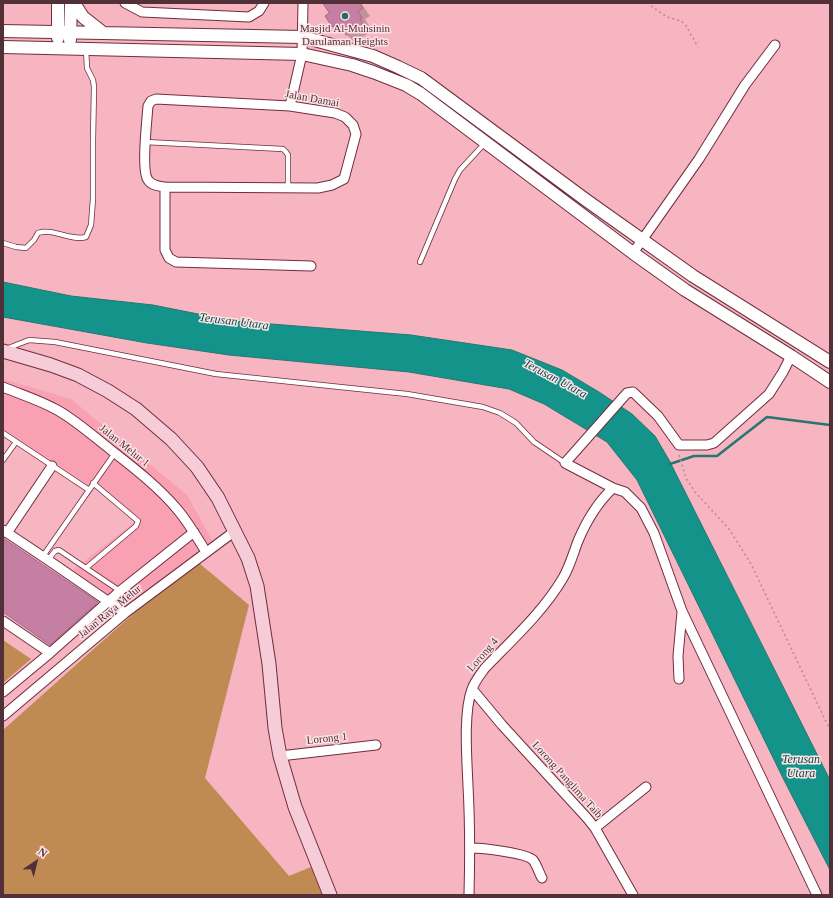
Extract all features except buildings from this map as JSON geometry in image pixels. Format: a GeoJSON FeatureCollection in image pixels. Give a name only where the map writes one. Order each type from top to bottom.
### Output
{"type":"FeatureCollection","features":[{"type":"Feature","properties":{"kind":"main road"},"geometry":{"type":"LineString","coordinates":[[3,351],[51,365],[78,375],[108,391],[136,409],[171,439],[197,467],[218,498],[248,558],[257,586],[269,664],[274,728],[280,756],[295,807],[330,895]]}},
{"type":"Feature","properties":{"kind":"street"},"geometry":{"type":"LineString","coordinates":[[58,3],[58,32],[64,47]]}},
{"type":"Feature","properties":{"kind":"street"},"geometry":{"type":"LineString","coordinates":[[64,47],[70,32],[71,3]]}},
{"type":"Feature","properties":{"kind":"street"},"geometry":{"type":"LineString","coordinates":[[74,3],[83,17],[102,32]]}},
{"type":"Feature","properties":{"kind":"street"},"geometry":{"type":"LineString","coordinates":[[125,3],[142,12],[249,17],[259,11],[264,3]]}},
{"type":"Feature","properties":{"kind":"street"},"geometry":{"type":"LineString","coordinates":[[290,106],[302,54],[303,3]]}},
{"type":"Feature","properties":{"kind":"street"},"geometry":{"type":"LineString","coordinates":[[3,31],[302,37],[373,56],[421,78],[693,276],[830,362]]}},
{"type":"Feature","properties":{"kind":"street"},"geometry":{"type":"LineString","coordinates":[[633,253],[699,159],[745,84],[775,46]]}},
{"type":"Feature","properties":{"kind":"street"},"geometry":{"type":"LineString","coordinates":[[3,47],[64,47],[302,54],[352,65],[406,85],[421,94],[633,253],[685,290],[830,382]]}},
{"type":"Feature","properties":{"kind":"street","name":"Jalan Damai"},"geometry":{"type":"LineString","coordinates":[[156,99],[290,106],[334,113],[346,118],[354,124],[356,134],[344,179],[332,185],[318,188],[165,187],[154,185],[149,182],[146,176],[145,142],[148,106],[151,101],[156,99]]}},
{"type":"Feature","properties":{"kind":"street"},"geometry":{"type":"LineString","coordinates":[[165,187],[165,250],[169,258],[176,262],[311,266]]}},
{"type":"Feature","properties":{"kind":"street"},"geometry":{"type":"LineString","coordinates":[[791,356],[769,394],[714,443],[707,445],[679,445],[658,416],[633,392],[627,393],[566,461],[613,488],[626,492],[641,508],[654,533],[682,611],[817,895]]}},
{"type":"Feature","properties":{"kind":"street","name":"Jalan Melur 1"},"geometry":{"type":"LineString","coordinates":[[3,388],[47,405],[71,418],[158,489],[177,509],[194,532],[206,552]]}},
{"type":"Feature","properties":{"kind":"street"},"geometry":{"type":"LineString","coordinates":[[52,466],[5,532],[46,558],[125,613]]}},
{"type":"Feature","properties":{"kind":"street","name":"Lorong 4"},"geometry":{"type":"LineString","coordinates":[[469,895],[471,848],[467,752],[468,712],[472,689],[477,678],[485,668],[551,596],[571,563],[585,526],[598,505],[613,488]]}},
{"type":"Feature","properties":{"kind":"street","name":"Jalan Raya Melur"},"geometry":{"type":"LineString","coordinates":[[3,716],[125,613],[235,531]]}},
{"type":"Feature","properties":{"kind":"street"},"geometry":{"type":"LineString","coordinates":[[3,692],[120,591],[194,532]]}},
{"type":"Feature","properties":{"kind":"street"},"geometry":{"type":"LineString","coordinates":[[679,679],[678,656],[682,611]]}},
{"type":"Feature","properties":{"kind":"street"},"geometry":{"type":"LineString","coordinates":[[3,621],[50,653]]}},
{"type":"Feature","properties":{"kind":"street","name":"Lorong Panglima Taib"},"geometry":{"type":"LineString","coordinates":[[472,689],[502,725],[595,828],[633,895]]}},
{"type":"Feature","properties":{"kind":"street","name":"Lorong 1"},"geometry":{"type":"LineString","coordinates":[[280,756],[376,745]]}},
{"type":"Feature","properties":{"kind":"street"},"geometry":{"type":"LineString","coordinates":[[595,828],[646,787]]}},
{"type":"Feature","properties":{"kind":"street"},"geometry":{"type":"LineString","coordinates":[[471,848],[491,849],[526,856],[533,860],[542,878]]}},
{"type":"Feature","properties":{"kind":"lane"},"geometry":{"type":"LineString","coordinates":[[3,243],[26,248],[34,240],[38,233],[44,231],[79,239],[86,237],[90,225],[93,199],[92,140],[94,87],[93,80],[87,68],[86,48]]}},
{"type":"Feature","properties":{"kind":"lane"},"geometry":{"type":"LineString","coordinates":[[145,142],[283,149],[288,156],[288,187]]}},
{"type":"Feature","properties":{"kind":"lane"},"geometry":{"type":"LineString","coordinates":[[420,262],[455,179],[460,170],[486,142]]}},
{"type":"Feature","properties":{"kind":"lane"},"geometry":{"type":"LineString","coordinates":[[3,351],[29,340],[55,342],[216,374],[407,394],[483,407],[500,413],[516,423],[534,442],[566,461]]}},
{"type":"Feature","properties":{"kind":"lane"},"geometry":{"type":"LineString","coordinates":[[3,434],[88,490]]}},
{"type":"Feature","properties":{"kind":"lane"},"geometry":{"type":"LineString","coordinates":[[3,460],[16,442]]}},
{"type":"Feature","properties":{"kind":"lane"},"geometry":{"type":"LineString","coordinates":[[46,558],[88,490],[114,453]]}},
{"type":"Feature","properties":{"kind":"lane"},"geometry":{"type":"LineString","coordinates":[[86,568],[136,526],[138,521],[93,484]]}},
{"type":"Feature","properties":{"kind":"lane"},"geometry":{"type":"LineString","coordinates":[[46,558],[57,550],[120,591]]}},
{"type":"Feature","properties":{"kind":"path"},"geometry":{"type":"LineString","coordinates":[[651,6],[667,17],[681,21],[685,24],[698,47]]}},
{"type":"Feature","properties":{"kind":"path"},"geometry":{"type":"LineString","coordinates":[[679,457],[686,478],[695,492],[729,529],[752,564],[830,730]]}},
{"type":"Feature","properties":{"kind":"shaded area"},"geometry":{"type":"Polygon","coordinates":[[[3,379],[71,399],[187,495],[217,549],[134,613],[73,570],[136,521],[95,488],[90,495],[3,437],[3,379]]]}},
{"type":"Feature","properties":{"kind":"shaded area"},"geometry":{"type":"Polygon","coordinates":[[[199,563],[249,605],[205,778],[289,876],[311,867],[322,895],[3,895],[3,730],[134,613],[199,563]]]}},
{"type":"Feature","properties":{"kind":"shaded area"},"geometry":{"type":"Polygon","coordinates":[[[3,640],[31,659],[3,683],[3,640]]]}},
{"type":"Feature","properties":{"kind":"water","name":"Terusan Utara"},"geometry":{"type":"Polygon","coordinates":[[[3,282],[71,296],[153,305],[233,321],[411,335],[512,350],[562,370],[632,414],[655,436],[669,460],[830,780],[830,870],[784,780],[637,480],[607,442],[544,404],[509,389],[409,372],[229,355],[147,343],[3,317],[3,282]]]}},
{"type":"Feature","properties":{"kind":"waterway"},"geometry":{"type":"LineString","coordinates":[[670,464],[694,456],[717,456],[767,417],[830,425]]}},
{"type":"Feature","properties":{"kind":"place","name":"Masjid Al-Muhsinin Darulaman Heights"},"geometry":{"type":"Point","coordinates":[345,16]}}]}
